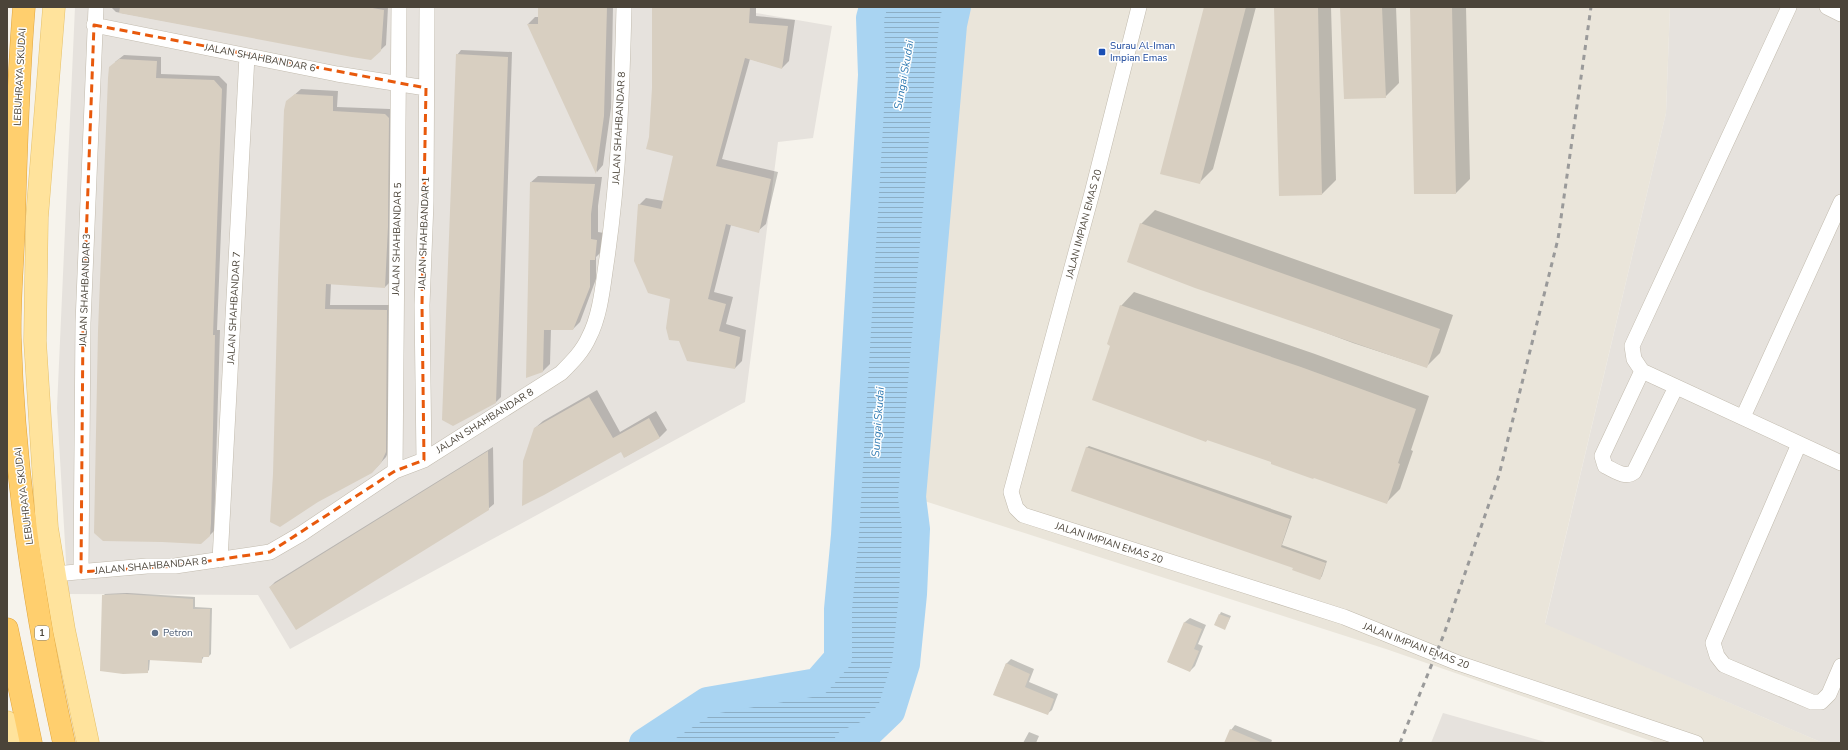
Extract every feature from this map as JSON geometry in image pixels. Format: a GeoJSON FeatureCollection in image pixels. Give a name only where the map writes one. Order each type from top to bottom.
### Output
{"type":"FeatureCollection","features":[{"type":"Feature","properties":{"kind":"highway","name":"LEBUHRAYA SKUDAI"},"geometry":{"type":"LineString","coordinates":[[24,7],[18,74],[10,336],[15,427],[26,523],[45,653],[64,743]]}},
{"type":"Feature","properties":{"kind":"highway"},"geometry":{"type":"LineString","coordinates":[[7,629],[31,743]]}},
{"type":"Feature","properties":{"kind":"main road"},"geometry":{"type":"LineString","coordinates":[[53,11],[37,217],[35,341],[42,471],[47,528],[54,574],[88,743]]}},
{"type":"Feature","properties":{"kind":"main road"},"geometry":{"type":"LineString","coordinates":[[7,722],[11,743]]}},
{"type":"Feature","properties":{"kind":"street","name":"JALAN SHAHBANDAR 3"},"geometry":{"type":"LineString","coordinates":[[81,572],[83,323],[94,25],[96,7]]}},
{"type":"Feature","properties":{"kind":"street","name":"JALAN SHAHBANDAR 5"},"geometry":{"type":"LineString","coordinates":[[396,471],[400,85],[399,7]]}},
{"type":"Feature","properties":{"kind":"street","name":"JALAN SHAHBANDAR 1"},"geometry":{"type":"LineString","coordinates":[[424,460],[422,305],[426,202],[427,7]]}},
{"type":"Feature","properties":{"kind":"street","name":"JALAN SHAHBANDAR 8"},"geometry":{"type":"LineString","coordinates":[[54,574],[147,566],[175,566],[270,552],[301,534],[396,471],[424,460],[561,373],[578,356],[590,337],[603,286],[617,175],[624,7]]}},
{"type":"Feature","properties":{"kind":"street","name":"JALAN IMPIAN EMAS 20"},"geometry":{"type":"LineString","coordinates":[[1139,7],[1092,193],[1011,492],[1016,508],[1023,516],[1344,617],[1458,663],[1696,743]]}},
{"type":"Feature","properties":{"kind":"street"},"geometry":{"type":"LineString","coordinates":[[1789,7],[1632,346],[1634,359],[1642,371],[1841,463]]}},
{"type":"Feature","properties":{"kind":"street"},"geometry":{"type":"LineString","coordinates":[[1827,7],[1841,14]]}},
{"type":"Feature","properties":{"kind":"street","name":"JALAN SHAHBANDAR 6"},"geometry":{"type":"LineString","coordinates":[[94,25],[247,56],[400,85],[426,88]]}},
{"type":"Feature","properties":{"kind":"street","name":"JALAN SHAHBANDAR 7"},"geometry":{"type":"LineString","coordinates":[[220,560],[247,56]]}},
{"type":"Feature","properties":{"kind":"street"},"geometry":{"type":"LineString","coordinates":[[1743,418],[1841,202]]}},
{"type":"Feature","properties":{"kind":"street"},"geometry":{"type":"LineString","coordinates":[[1642,371],[1602,456],[1605,466],[1624,475],[1630,475],[1634,472],[1676,387]]}},
{"type":"Feature","properties":{"kind":"street"},"geometry":{"type":"LineString","coordinates":[[1799,444],[1713,643],[1717,656],[1724,664],[1812,702],[1821,702],[1829,694],[1841,666]]}},
{"type":"Feature","properties":{"kind":"highlighted area"},"geometry":{"type":"Polygon","coordinates":[[[94,25],[426,88],[422,305],[424,460],[395,471],[270,552],[175,566],[81,572],[83,323],[94,25]]]}},
{"type":"Feature","properties":{"kind":"shaded area"},"geometry":{"type":"Polygon","coordinates":[[[75,7],[756,7],[756,13],[832,26],[813,138],[778,142],[745,402],[290,649],[258,595],[68,594],[57,408],[75,7]]]}},
{"type":"Feature","properties":{"kind":"shaded area"},"geometry":{"type":"Polygon","coordinates":[[[957,7],[1670,7],[1666,113],[1545,623],[1823,743],[1657,743],[1386,649],[912,497],[953,25],[957,7]]]}},
{"type":"Feature","properties":{"kind":"shaded area"},"geometry":{"type":"Polygon","coordinates":[[[1670,7],[1841,7],[1841,743],[1823,743],[1545,624],[1666,113],[1670,7]]]}},
{"type":"Feature","properties":{"kind":"shaded area"},"geometry":{"type":"Polygon","coordinates":[[[1443,713],[1549,743],[1431,743],[1443,713]]]}},
{"type":"Feature","properties":{"kind":"water","name":"Sungai Skudai"},"geometry":{"type":"Polygon","coordinates":[[[873,7],[957,7],[953,25],[912,497],[916,529],[913,594],[906,664],[891,712],[868,734],[848,743],[643,743],[707,701],[817,682],[838,658],[838,609],[845,535],[872,75],[870,18],[873,7]]]}},
{"type":"Feature","properties":{"kind":"building"},"geometry":{"type":"Polygon","coordinates":[[[120,7],[367,7],[384,10],[381,51],[371,60],[352,57],[119,13],[120,7]]]}},
{"type":"Feature","properties":{"kind":"building"},"geometry":{"type":"Polygon","coordinates":[[[538,7],[607,7],[604,116],[596,174],[527,24],[538,24],[538,7]]]}},
{"type":"Feature","properties":{"kind":"building"},"geometry":{"type":"Polygon","coordinates":[[[652,7],[750,7],[749,23],[788,26],[782,69],[745,58],[716,166],[771,179],[759,233],[726,224],[708,299],[726,304],[719,331],[740,337],[735,369],[687,361],[679,341],[669,340],[666,328],[670,299],[648,293],[634,261],[638,204],[661,209],[673,156],[646,149],[649,137],[652,88],[652,7]]]}},
{"type":"Feature","properties":{"kind":"building"},"geometry":{"type":"Polygon","coordinates":[[[1204,7],[1246,7],[1200,184],[1160,174],[1204,7]]]}},
{"type":"Feature","properties":{"kind":"building"},"geometry":{"type":"Polygon","coordinates":[[[1274,7],[1318,7],[1322,195],[1279,196],[1274,7]]]}},
{"type":"Feature","properties":{"kind":"building"},"geometry":{"type":"Polygon","coordinates":[[[1340,7],[1382,7],[1386,98],[1344,99],[1340,7]]]}},
{"type":"Feature","properties":{"kind":"building"},"geometry":{"type":"Polygon","coordinates":[[[1410,7],[1452,7],[1456,194],[1414,194],[1410,7]]]}},
{"type":"Feature","properties":{"kind":"building"},"geometry":{"type":"Polygon","coordinates":[[[456,54],[508,57],[496,403],[453,426],[442,420],[456,54]]]}},
{"type":"Feature","properties":{"kind":"building"},"geometry":{"type":"Polygon","coordinates":[[[119,59],[157,61],[156,78],[214,80],[222,89],[213,335],[215,335],[211,523],[210,536],[201,544],[103,541],[94,533],[98,331],[108,78],[109,67],[119,59]]]}},
{"type":"Feature","properties":{"kind":"building"},"geometry":{"type":"Polygon","coordinates":[[[295,94],[333,96],[333,111],[385,114],[389,118],[388,227],[385,288],[326,284],[325,309],[387,310],[386,452],[381,463],[372,473],[318,502],[280,527],[270,522],[273,474],[278,281],[284,110],[286,101],[295,94]]]}},
{"type":"Feature","properties":{"kind":"building"},"geometry":{"type":"Polygon","coordinates":[[[530,182],[595,184],[591,214],[591,239],[597,240],[595,260],[590,260],[590,287],[573,330],[544,330],[543,372],[526,378],[530,182]]]}},
{"type":"Feature","properties":{"kind":"building"},"geometry":{"type":"Polygon","coordinates":[[[1140,223],[1440,329],[1427,368],[1195,288],[1127,262],[1140,223]]]}},
{"type":"Feature","properties":{"kind":"building"},"geometry":{"type":"Polygon","coordinates":[[[1120,305],[1301,367],[1416,409],[1398,463],[1400,464],[1387,504],[1314,478],[1313,479],[1271,464],[1271,462],[1207,440],[1206,442],[1092,400],[1110,346],[1107,344],[1120,305]]]}},
{"type":"Feature","properties":{"kind":"building"},"geometry":{"type":"Polygon","coordinates":[[[589,397],[613,438],[649,418],[660,438],[624,458],[621,452],[522,506],[523,461],[534,428],[589,397]]]}},
{"type":"Feature","properties":{"kind":"building"},"geometry":{"type":"Polygon","coordinates":[[[1086,447],[1290,519],[1281,547],[1326,563],[1320,580],[1292,570],[1293,568],[1071,491],[1086,447]]]}},
{"type":"Feature","properties":{"kind":"building"},"geometry":{"type":"Polygon","coordinates":[[[488,451],[489,510],[296,630],[269,587],[488,451]]]}},
{"type":"Feature","properties":{"kind":"building","name":"Petron"},"geometry":{"type":"Polygon","coordinates":[[[125,594],[193,599],[193,609],[210,609],[209,657],[202,657],[202,663],[148,660],[148,673],[123,674],[100,671],[102,595],[125,594]]]}},
{"type":"Feature","properties":{"kind":"building"},"geometry":{"type":"Polygon","coordinates":[[[1219,614],[1230,618],[1225,630],[1214,625],[1219,614]]]}},
{"type":"Feature","properties":{"kind":"building"},"geometry":{"type":"Polygon","coordinates":[[[1184,622],[1202,629],[1194,649],[1199,651],[1190,672],[1167,662],[1184,622]]]}},
{"type":"Feature","properties":{"kind":"building"},"geometry":{"type":"Polygon","coordinates":[[[1006,663],[1030,674],[1025,687],[1054,699],[1048,715],[993,695],[1006,663]]]}},
{"type":"Feature","properties":{"kind":"building"},"geometry":{"type":"Polygon","coordinates":[[[1230,729],[1263,743],[1224,743],[1230,729]]]}},
{"type":"Feature","properties":{"kind":"waterway"},"geometry":{"type":"LineString","coordinates":[[643,743],[707,701],[817,682],[838,658],[838,609],[845,535],[872,75],[870,18],[873,7]]}},
{"type":"Feature","properties":{"kind":"waterway"},"geometry":{"type":"LineString","coordinates":[[848,743],[868,734],[891,712],[906,664],[913,594],[916,529],[912,497],[953,25],[957,7]]}},
{"type":"Feature","properties":{"kind":"railway"},"geometry":{"type":"LineString","coordinates":[[1400,743],[1444,634],[1499,475],[1558,239],[1591,7]]}},
{"type":"Feature","properties":{"kind":"place","name":"Surau Al-Iman Impian Emas"},"geometry":{"type":"Point","coordinates":[1102,52]}},
{"type":"Feature","properties":{"kind":"place","name":"Petron"},"geometry":{"type":"Point","coordinates":[155,633]}}]}
